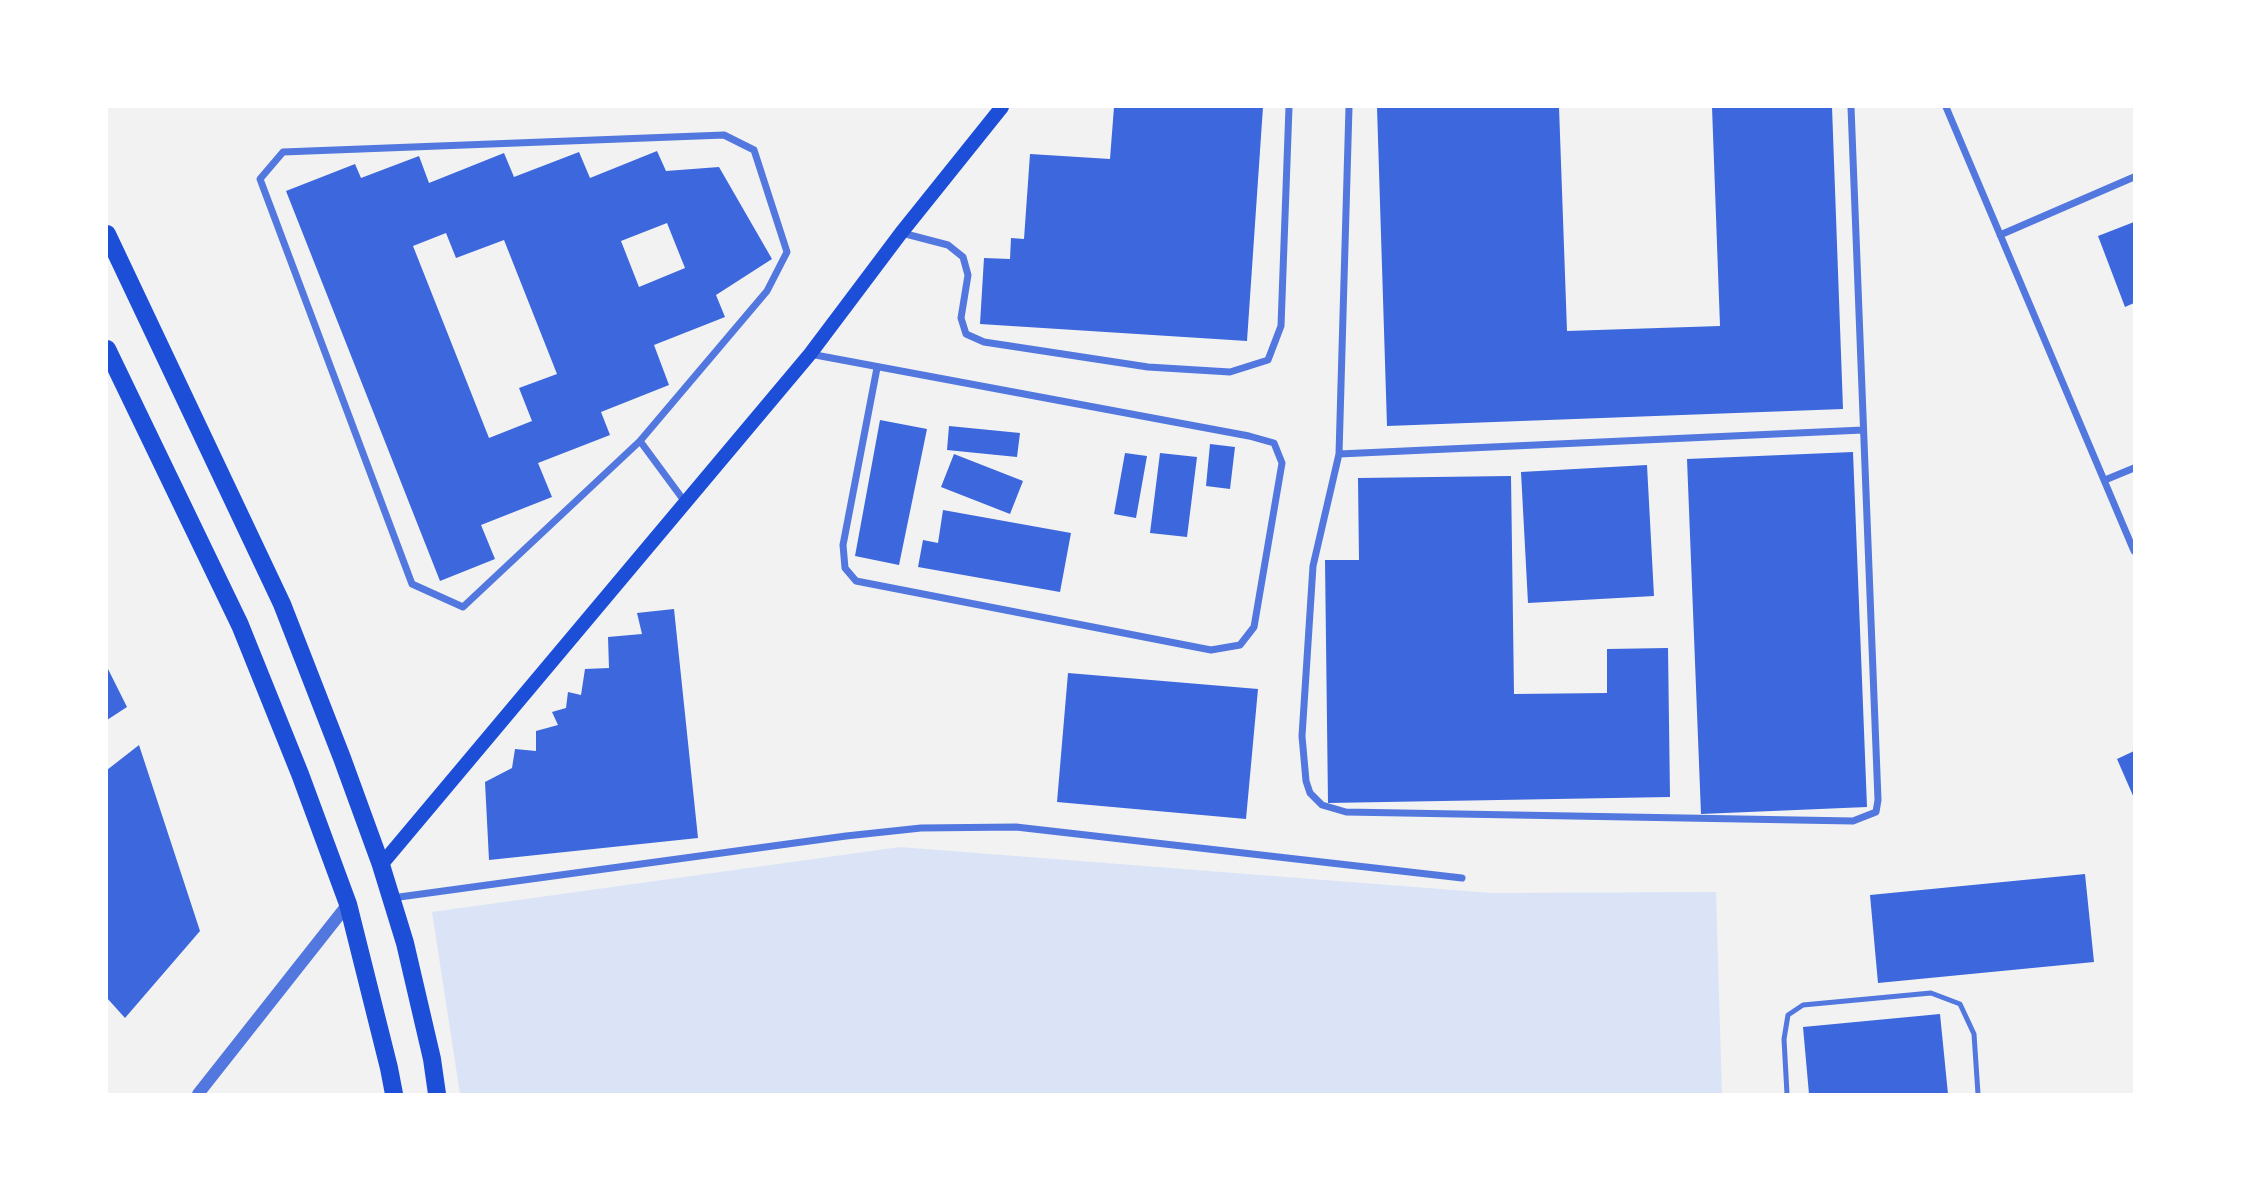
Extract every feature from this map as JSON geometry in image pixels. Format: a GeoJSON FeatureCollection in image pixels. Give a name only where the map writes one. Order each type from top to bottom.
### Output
{"type":"FeatureCollection","features":[{"type":"Feature","properties":{"kind":"main road"},"geometry":{"type":"LineString","coordinates":[[381,865],[810,354],[901,233],[1002,107]]}},
{"type":"Feature","properties":{"kind":"main road"},"geometry":{"type":"LineString","coordinates":[[107,234],[282,604],[381,865],[405,943],[437,1094]]}},
{"type":"Feature","properties":{"kind":"main road"},"geometry":{"type":"LineString","coordinates":[[107,349],[240,625],[300,774],[348,904],[394,1094]]}},
{"type":"Feature","properties":{"kind":"street"},"geometry":{"type":"LineString","coordinates":[[901,233],[948,245],[963,257],[968,275],[961,317],[966,334],[984,342],[1162,368],[1230,372],[1268,360],[1281,326],[1289,107]]}},
{"type":"Feature","properties":{"kind":"street"},"geometry":{"type":"LineString","coordinates":[[1349,107],[1339,454],[1313,566],[1302,736],[1306,781],[1310,793],[1322,804],[1346,812],[1853,821],[1876,812],[1878,800],[1851,107]]}},
{"type":"Feature","properties":{"kind":"street"},"geometry":{"type":"LineString","coordinates":[[1946,107],[2134,551]]}},
{"type":"Feature","properties":{"kind":"street"},"geometry":{"type":"LineString","coordinates":[[724,135],[754,150],[787,252],[767,291],[640,441],[463,607],[412,583],[260,179],[283,152],[724,135]]}},
{"type":"Feature","properties":{"kind":"street"},"geometry":{"type":"LineString","coordinates":[[2000,235],[2134,177]]}},
{"type":"Feature","properties":{"kind":"street"},"geometry":{"type":"LineString","coordinates":[[810,354],[1249,436],[1274,443],[1282,463],[1254,628],[1240,645],[1211,650],[856,581],[845,568],[843,545],[877,368]]}},
{"type":"Feature","properties":{"kind":"street"},"geometry":{"type":"LineString","coordinates":[[1339,454],[1863,430]]}},
{"type":"Feature","properties":{"kind":"street"},"geometry":{"type":"LineString","coordinates":[[640,441],[685,502]]}},
{"type":"Feature","properties":{"kind":"street"},"geometry":{"type":"LineString","coordinates":[[2105,481],[2134,468]]}},
{"type":"Feature","properties":{"kind":"street"},"geometry":{"type":"LineString","coordinates":[[391,899],[846,836],[935,828],[1016,827],[1462,878]]}},
{"type":"Feature","properties":{"kind":"street"},"geometry":{"type":"LineString","coordinates":[[198,1094],[348,904]]}},
{"type":"Feature","properties":{"kind":"lane"},"geometry":{"type":"LineString","coordinates":[[1787,1094],[1784,1039],[1788,1015],[1802,1005],[1931,993],[1959,1004],[1974,1034],[1978,1094]]}},
{"type":"Feature","properties":{"kind":"shaded area"},"geometry":{"type":"Polygon","coordinates":[[[900,847],[1492,893],[1716,892],[1722,1094],[460,1094],[432,912],[900,847]]]}},
{"type":"Feature","properties":{"kind":"building"},"geometry":{"type":"Polygon","coordinates":[[[1114,107],[1263,107],[1247,341],[980,324],[984,258],[1010,259],[1011,238],[1024,239],[1030,154],[1110,159],[1114,107]]]}},
{"type":"Feature","properties":{"kind":"building"},"geometry":{"type":"Polygon","coordinates":[[[1377,107],[1559,107],[1567,331],[1720,326],[1712,107],[1832,107],[1843,409],[1387,426],[1377,107]]]}},
{"type":"Feature","properties":{"kind":"building"},"geometry":{"type":"Polygon","coordinates":[[[657,151],[666,171],[719,167],[772,259],[716,295],[725,317],[654,345],[669,385],[601,412],[610,435],[538,463],[552,497],[481,525],[495,559],[440,581],[286,191],[355,164],[361,178],[419,156],[429,183],[504,153],[514,177],[579,152],[590,178],[657,151]],[[667,223],[621,241],[639,287],[685,268],[667,223]],[[446,233],[413,246],[489,438],[532,421],[519,388],[557,374],[504,240],[456,258],[446,233]]]}},
{"type":"Feature","properties":{"kind":"building"},"geometry":{"type":"Polygon","coordinates":[[[2134,222],[2134,303],[2125,307],[2098,236],[2134,222]]]}},
{"type":"Feature","properties":{"kind":"building"},"geometry":{"type":"Polygon","coordinates":[[[880,420],[927,429],[899,565],[855,556],[880,420]]]}},
{"type":"Feature","properties":{"kind":"building"},"geometry":{"type":"Polygon","coordinates":[[[949,426],[1020,433],[1017,457],[947,450],[949,426]]]}},
{"type":"Feature","properties":{"kind":"building"},"geometry":{"type":"Polygon","coordinates":[[[1210,444],[1235,447],[1230,489],[1206,486],[1210,444]]]}},
{"type":"Feature","properties":{"kind":"building"},"geometry":{"type":"Polygon","coordinates":[[[1853,452],[1867,807],[1701,814],[1687,459],[1853,452]]]}},
{"type":"Feature","properties":{"kind":"building"},"geometry":{"type":"Polygon","coordinates":[[[1125,453],[1147,456],[1136,518],[1114,514],[1125,453]]]}},
{"type":"Feature","properties":{"kind":"building"},"geometry":{"type":"Polygon","coordinates":[[[1160,453],[1197,457],[1187,537],[1150,533],[1160,453]]]}},
{"type":"Feature","properties":{"kind":"building"},"geometry":{"type":"Polygon","coordinates":[[[954,454],[1023,481],[1010,514],[941,487],[954,454]]]}},
{"type":"Feature","properties":{"kind":"building"},"geometry":{"type":"Polygon","coordinates":[[[1647,465],[1654,596],[1528,603],[1521,472],[1647,465]]]}},
{"type":"Feature","properties":{"kind":"building"},"geometry":{"type":"Polygon","coordinates":[[[1511,476],[1514,694],[1607,693],[1607,649],[1668,648],[1670,797],[1328,803],[1325,560],[1359,560],[1358,478],[1511,476]]]}},
{"type":"Feature","properties":{"kind":"building"},"geometry":{"type":"Polygon","coordinates":[[[943,510],[1071,533],[1060,592],[918,567],[923,540],[938,543],[943,510]]]}},
{"type":"Feature","properties":{"kind":"building"},"geometry":{"type":"Polygon","coordinates":[[[674,609],[698,838],[489,860],[485,782],[512,768],[515,749],[536,751],[536,731],[558,725],[552,712],[566,708],[568,692],[581,695],[585,669],[609,668],[608,637],[642,634],[637,613],[674,609]]]}},
{"type":"Feature","properties":{"kind":"building"},"geometry":{"type":"Polygon","coordinates":[[[107,667],[127,707],[107,720],[107,667]]]}},
{"type":"Feature","properties":{"kind":"building"},"geometry":{"type":"Polygon","coordinates":[[[1068,673],[1258,689],[1246,819],[1057,802],[1068,673]]]}},
{"type":"Feature","properties":{"kind":"building"},"geometry":{"type":"Polygon","coordinates":[[[139,745],[200,931],[125,1018],[107,998],[107,770],[139,745]]]}},
{"type":"Feature","properties":{"kind":"building"},"geometry":{"type":"Polygon","coordinates":[[[2134,751],[2134,798],[2117,759],[2134,751]]]}},
{"type":"Feature","properties":{"kind":"building"},"geometry":{"type":"Polygon","coordinates":[[[2085,874],[2094,962],[1878,983],[1870,895],[2085,874]]]}},
{"type":"Feature","properties":{"kind":"building"},"geometry":{"type":"Polygon","coordinates":[[[1940,1014],[1948,1094],[1809,1094],[1803,1027],[1940,1014]]]}}]}
